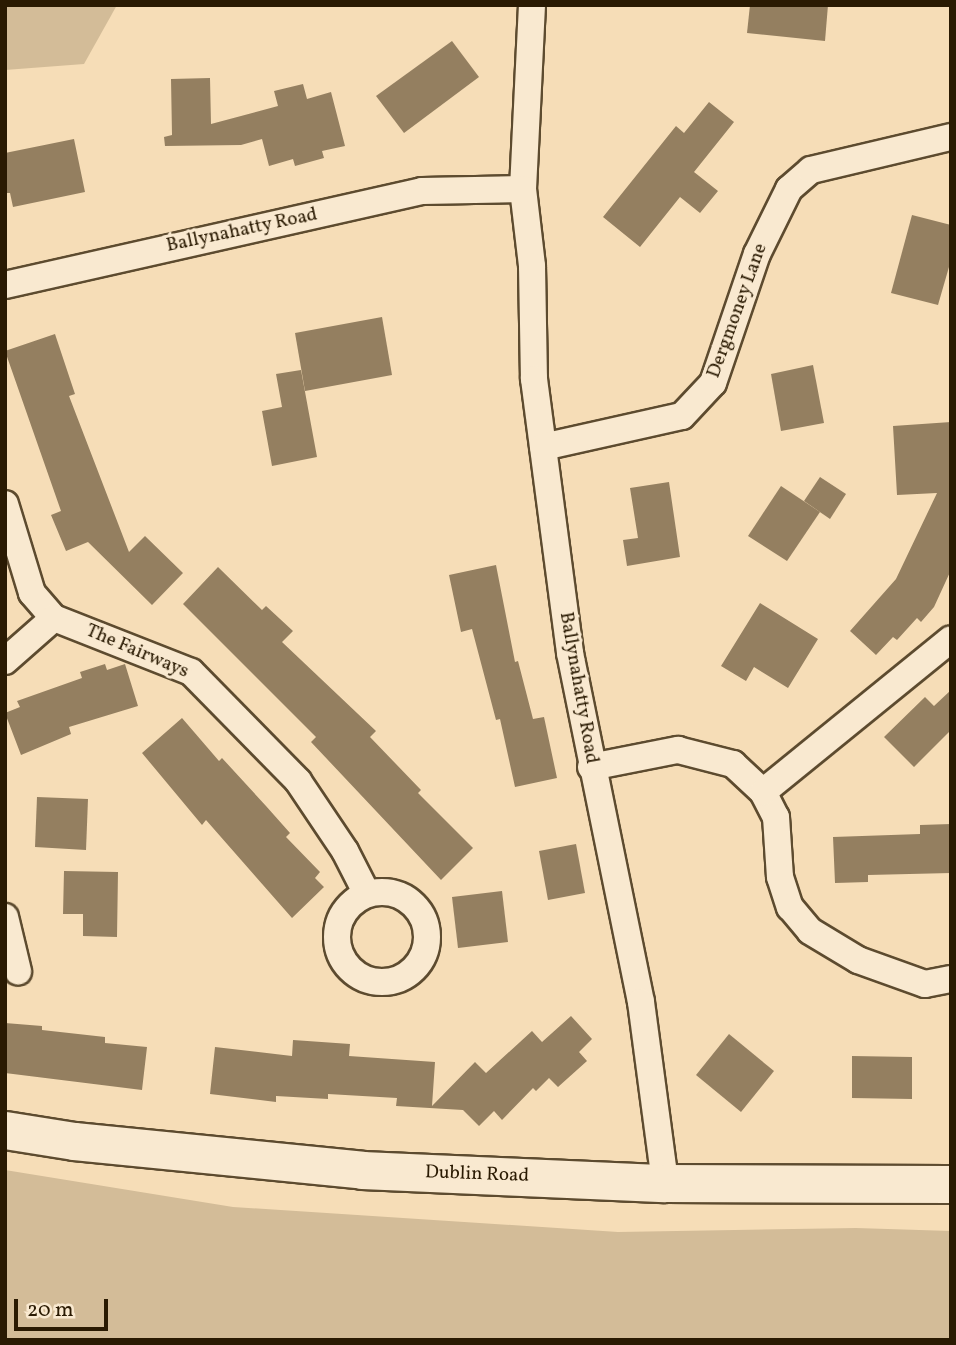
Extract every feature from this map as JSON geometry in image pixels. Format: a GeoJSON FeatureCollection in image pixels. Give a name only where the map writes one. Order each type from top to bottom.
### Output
{"type":"FeatureCollection","features":[{"type":"Feature","properties":{"kind":"street","name":"Ballynahatty Road"},"geometry":{"type":"LineString","coordinates":[[532,5],[523,189],[532,267],[534,379],[567,630],[591,767],[641,1002],[666,1183]]}},
{"type":"Feature","properties":{"kind":"street","name":"Dergmoney Lane"},"geometry":{"type":"LineString","coordinates":[[544,447],[682,416],[713,383],[757,254],[789,189],[811,170],[951,138]]}},
{"type":"Feature","properties":{"kind":"street","name":"Ballynahatty Road"},"geometry":{"type":"LineString","coordinates":[[5,285],[413,193],[523,189]]}},
{"type":"Feature","properties":{"kind":"street","name":"The Fairways"},"geometry":{"type":"LineString","coordinates":[[5,504],[32,593],[54,618],[191,672],[298,781],[345,851],[367,894]]}},
{"type":"Feature","properties":{"kind":"street"},"geometry":{"type":"LineString","coordinates":[[5,661],[54,618]]}},
{"type":"Feature","properties":{"kind":"street"},"geometry":{"type":"LineString","coordinates":[[763,792],[951,639]]}},
{"type":"Feature","properties":{"kind":"street"},"geometry":{"type":"LineString","coordinates":[[591,767],[678,750],[733,764],[763,792],[776,817],[780,877],[790,907],[810,932],[858,960],[925,984],[951,979]]}},
{"type":"Feature","properties":{"kind":"street"},"geometry":{"type":"LineString","coordinates":[[5,917],[18,971]]}},
{"type":"Feature","properties":{"kind":"street","name":"Dublin Road"},"geometry":{"type":"LineString","coordinates":[[5,1130],[87,1142],[362,1170],[666,1183],[951,1184]]}},
{"type":"Feature","properties":{"kind":"shaded area"},"geometry":{"type":"Polygon","coordinates":[[[5,5],[117,5],[84,64],[5,70],[5,5]]]}},
{"type":"Feature","properties":{"kind":"shaded area"},"geometry":{"type":"Polygon","coordinates":[[[5,1170],[233,1207],[618,1232],[856,1228],[951,1231],[951,1340],[5,1340],[5,1170]]]}},
{"type":"Feature","properties":{"kind":"building"},"geometry":{"type":"Polygon","coordinates":[[[750,5],[828,5],[825,41],[747,33],[750,5]]]}},
{"type":"Feature","properties":{"kind":"building"},"geometry":{"type":"Polygon","coordinates":[[[452,41],[479,77],[404,133],[376,96],[452,41]]]}},
{"type":"Feature","properties":{"kind":"building"},"geometry":{"type":"Polygon","coordinates":[[[210,78],[211,124],[278,106],[274,91],[303,84],[307,99],[331,92],[345,146],[322,151],[324,158],[295,166],[293,159],[269,166],[262,139],[241,145],[165,146],[164,137],[172,135],[171,79],[210,78]]]}},
{"type":"Feature","properties":{"kind":"building"},"geometry":{"type":"Polygon","coordinates":[[[709,102],[734,122],[694,172],[718,191],[700,213],[680,197],[640,247],[603,217],[676,126],[684,133],[709,102]]]}},
{"type":"Feature","properties":{"kind":"building"},"geometry":{"type":"Polygon","coordinates":[[[74,139],[85,192],[13,207],[10,193],[5,193],[5,153],[74,139]]]}},
{"type":"Feature","properties":{"kind":"building"},"geometry":{"type":"Polygon","coordinates":[[[912,215],[951,225],[951,260],[938,305],[891,293],[912,215]]]}},
{"type":"Feature","properties":{"kind":"building"},"geometry":{"type":"Polygon","coordinates":[[[382,317],[392,375],[305,391],[295,333],[382,317]]]}},
{"type":"Feature","properties":{"kind":"building"},"geometry":{"type":"Polygon","coordinates":[[[55,334],[75,394],[69,396],[129,552],[145,536],[183,573],[152,605],[88,542],[66,551],[51,515],[61,511],[5,351],[55,334]]]}},
{"type":"Feature","properties":{"kind":"building"},"geometry":{"type":"Polygon","coordinates":[[[813,365],[824,423],[781,431],[771,374],[813,365]]]}},
{"type":"Feature","properties":{"kind":"building"},"geometry":{"type":"Polygon","coordinates":[[[301,370],[317,457],[272,466],[262,411],[282,407],[276,374],[301,370]]]}},
{"type":"Feature","properties":{"kind":"building"},"geometry":{"type":"Polygon","coordinates":[[[951,422],[951,570],[934,607],[921,622],[917,618],[897,640],[893,637],[876,655],[850,631],[896,579],[937,493],[897,495],[893,426],[951,422]]]}},
{"type":"Feature","properties":{"kind":"building"},"geometry":{"type":"Polygon","coordinates":[[[820,477],[846,494],[830,519],[804,501],[820,477]]]}},
{"type":"Feature","properties":{"kind":"building"},"geometry":{"type":"Polygon","coordinates":[[[669,482],[680,557],[627,566],[623,540],[638,538],[630,488],[669,482]]]}},
{"type":"Feature","properties":{"kind":"building"},"geometry":{"type":"Polygon","coordinates":[[[781,486],[820,512],[787,561],[748,536],[781,486]]]}},
{"type":"Feature","properties":{"kind":"building"},"geometry":{"type":"Polygon","coordinates":[[[496,565],[515,662],[518,661],[533,719],[544,717],[557,778],[515,787],[500,719],[496,720],[472,629],[461,632],[449,575],[496,565]]]}},
{"type":"Feature","properties":{"kind":"building"},"geometry":{"type":"Polygon","coordinates":[[[218,567],[262,610],[266,606],[293,631],[282,642],[376,731],[370,737],[421,790],[418,793],[473,848],[441,880],[311,742],[316,737],[183,604],[218,567]]]}},
{"type":"Feature","properties":{"kind":"building"},"geometry":{"type":"Polygon","coordinates":[[[760,603],[818,639],[788,688],[754,667],[746,681],[721,666],[760,603]]]}},
{"type":"Feature","properties":{"kind":"building"},"geometry":{"type":"Polygon","coordinates":[[[105,664],[107,670],[125,664],[138,706],[69,727],[71,734],[21,755],[5,713],[20,707],[17,701],[82,678],[80,672],[105,664]]]}},
{"type":"Feature","properties":{"kind":"building"},"geometry":{"type":"Polygon","coordinates":[[[951,690],[951,730],[914,767],[884,737],[925,697],[934,706],[951,690]]]}},
{"type":"Feature","properties":{"kind":"building"},"geometry":{"type":"Polygon","coordinates":[[[182,718],[219,761],[222,758],[266,806],[290,833],[286,837],[320,872],[315,878],[324,887],[292,918],[206,820],[202,825],[142,753],[182,718]]]}},
{"type":"Feature","properties":{"kind":"building"},"geometry":{"type":"Polygon","coordinates":[[[37,797],[88,799],[86,850],[35,847],[37,797]]]}},
{"type":"Feature","properties":{"kind":"building"},"geometry":{"type":"Polygon","coordinates":[[[951,824],[951,873],[868,875],[868,882],[835,883],[833,837],[920,834],[920,825],[951,824]]]}},
{"type":"Feature","properties":{"kind":"building"},"geometry":{"type":"Polygon","coordinates":[[[576,844],[585,893],[548,900],[539,851],[576,844]]]}},
{"type":"Feature","properties":{"kind":"building"},"geometry":{"type":"Polygon","coordinates":[[[64,871],[118,872],[117,937],[83,936],[83,914],[63,914],[64,871]]]}},
{"type":"Feature","properties":{"kind":"building"},"geometry":{"type":"Polygon","coordinates":[[[502,891],[508,942],[458,948],[452,897],[502,891]]]}},
{"type":"Feature","properties":{"kind":"building"},"geometry":{"type":"Polygon","coordinates":[[[571,1016],[592,1039],[579,1052],[587,1061],[558,1087],[549,1078],[536,1091],[533,1088],[502,1120],[494,1111],[479,1126],[463,1110],[396,1106],[397,1098],[328,1094],[328,1099],[276,1096],[276,1102],[210,1094],[215,1047],[292,1056],[293,1040],[350,1044],[349,1056],[435,1062],[432,1106],[475,1062],[486,1073],[532,1031],[542,1042],[571,1016]]]}},
{"type":"Feature","properties":{"kind":"building"},"geometry":{"type":"Polygon","coordinates":[[[5,1023],[42,1026],[42,1030],[105,1037],[105,1043],[147,1047],[142,1090],[5,1073],[5,1023]]]}},
{"type":"Feature","properties":{"kind":"building"},"geometry":{"type":"Polygon","coordinates":[[[729,1034],[774,1071],[741,1112],[696,1075],[729,1034]]]}},
{"type":"Feature","properties":{"kind":"building"},"geometry":{"type":"Polygon","coordinates":[[[852,1056],[912,1057],[912,1099],[852,1098],[852,1056]]]}}]}
